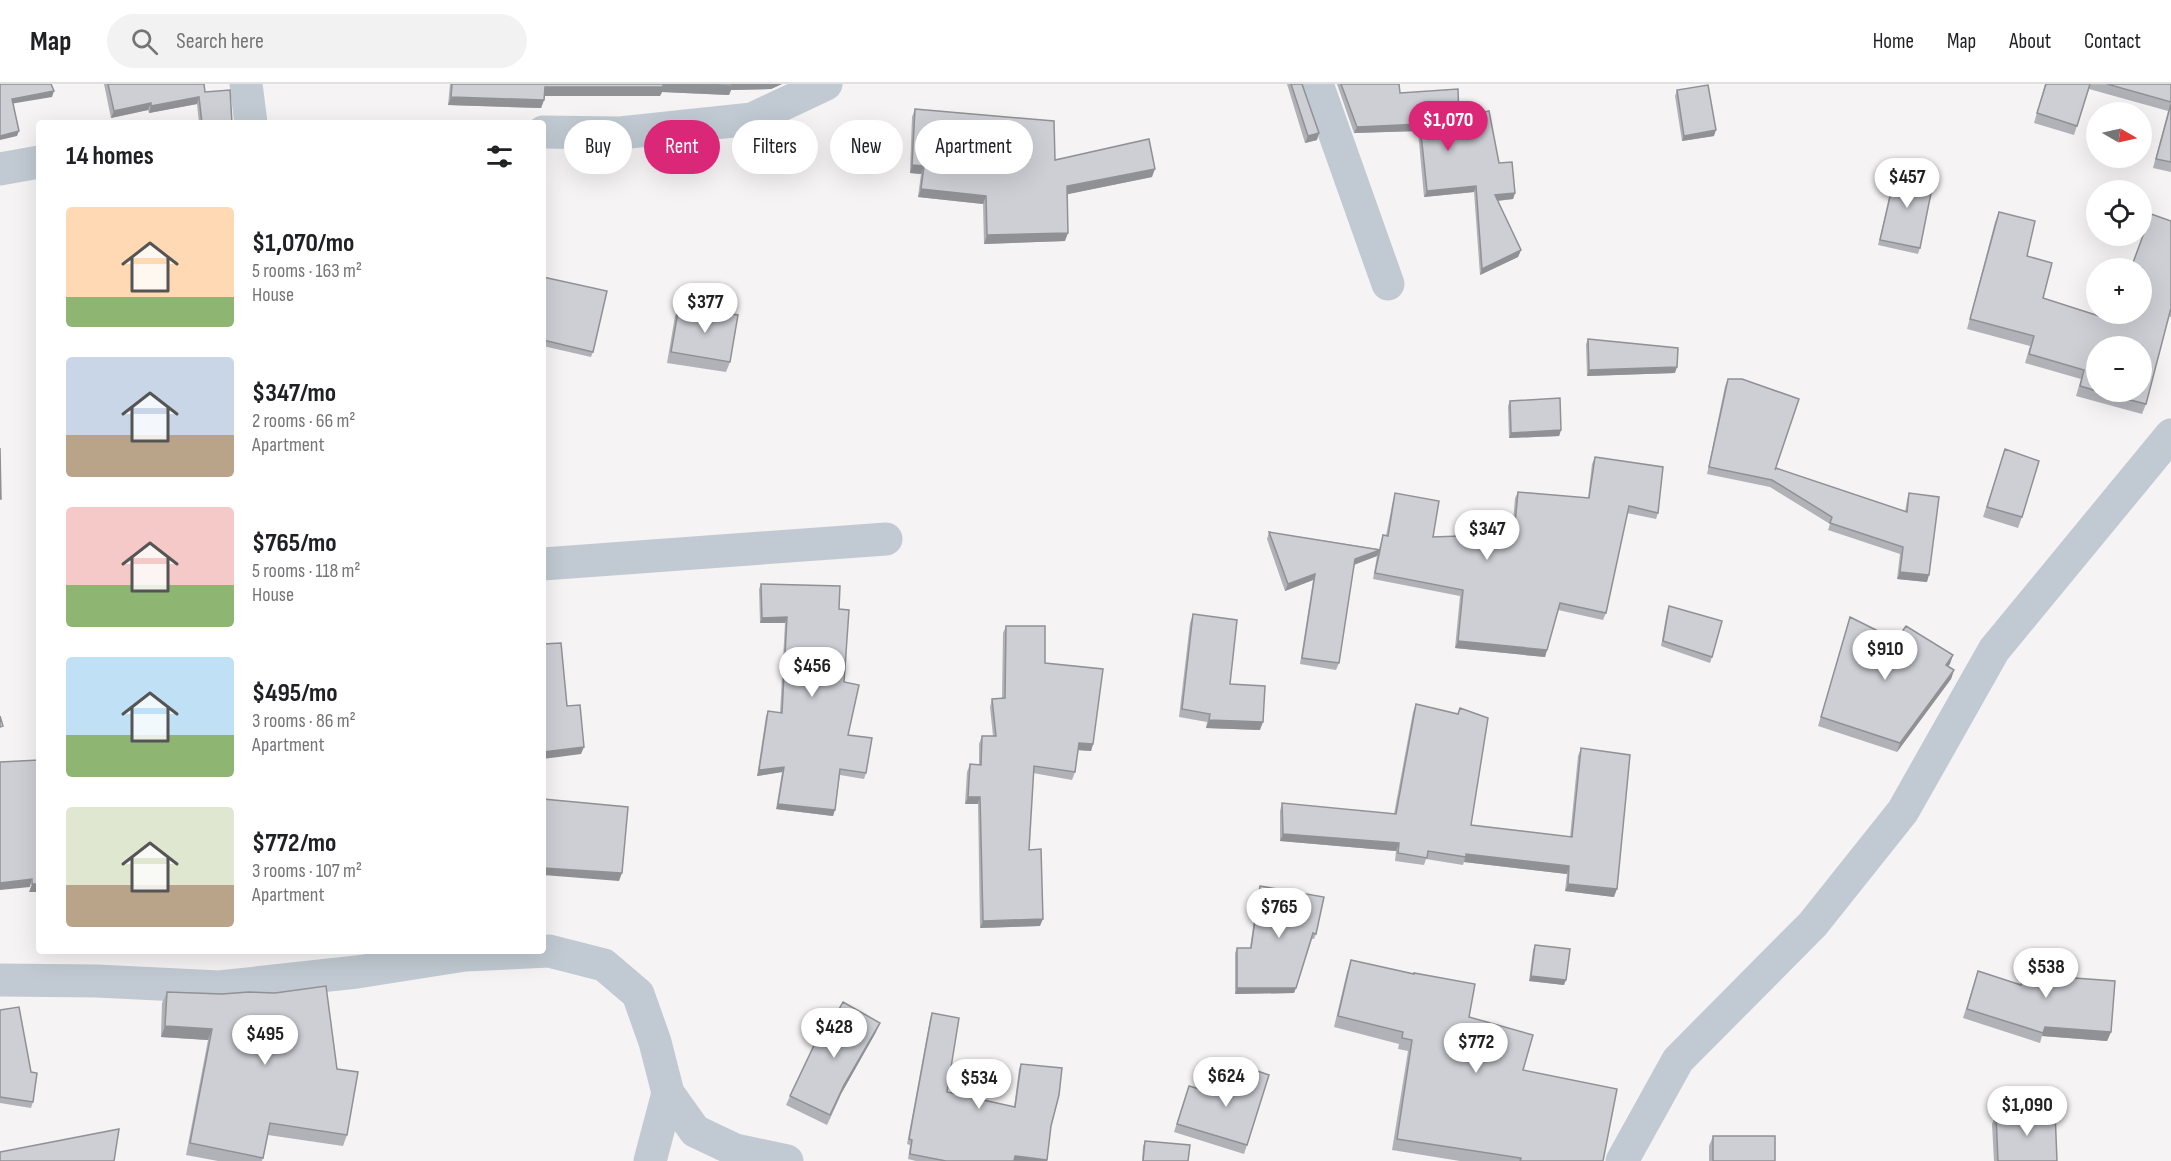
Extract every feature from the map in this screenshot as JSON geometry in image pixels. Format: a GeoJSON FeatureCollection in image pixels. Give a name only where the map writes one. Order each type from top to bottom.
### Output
{"type":"FeatureCollection","features":[{"type":"Feature","properties":{"kind":"street"},"geometry":{"type":"LineString","coordinates":[[246,84],[251,120]]}},
{"type":"Feature","properties":{"kind":"street"},"geometry":{"type":"LineString","coordinates":[[546,132],[621,133],[752,119],[826,84]]}},
{"type":"Feature","properties":{"kind":"street"},"geometry":{"type":"LineString","coordinates":[[1317,84],[1388,284]]}},
{"type":"Feature","properties":{"kind":"street"},"geometry":{"type":"LineString","coordinates":[[0,169],[36,163]]}},
{"type":"Feature","properties":{"kind":"street"},"geometry":{"type":"LineString","coordinates":[[1622,1161],[1678,1060],[1813,924],[1903,811],[1994,650],[2171,435]]}},
{"type":"Feature","properties":{"kind":"street"},"geometry":{"type":"LineString","coordinates":[[546,564],[886,538]]}},
{"type":"Feature","properties":{"kind":"street"},"geometry":{"type":"LineString","coordinates":[[546,951],[604,965],[638,994],[656,1042],[668,1093],[695,1131],[735,1150],[787,1161]]}},
{"type":"Feature","properties":{"kind":"street"},"geometry":{"type":"LineString","coordinates":[[0,980],[96,981],[219,987],[357,972],[396,958],[486,954]]}},
{"type":"Feature","properties":{"kind":"street"},"geometry":{"type":"LineString","coordinates":[[650,1161],[668,1093]]}},
{"type":"Feature","properties":{"kind":"building"},"geometry":{"type":"Polygon","coordinates":[[[0,84],[51,84],[54,91],[12,99],[19,131],[0,136],[0,84]]]}},
{"type":"Feature","properties":{"kind":"building"},"geometry":{"type":"Polygon","coordinates":[[[108,84],[204,84],[205,92],[230,90],[232,120],[202,120],[199,97],[151,106],[151,103],[114,111],[108,84]]]}},
{"type":"Feature","properties":{"kind":"building"},"geometry":{"type":"Polygon","coordinates":[[[452,84],[663,84],[663,87],[545,87],[544,100],[451,97],[452,84]]]}},
{"type":"Feature","properties":{"kind":"building"},"geometry":{"type":"Polygon","coordinates":[[[668,84],[732,84],[732,86],[668,84]]]}},
{"type":"Feature","properties":{"kind":"building"},"geometry":{"type":"Polygon","coordinates":[[[1291,84],[1302,84],[1319,133],[1308,136],[1291,84]]]}},
{"type":"Feature","properties":{"kind":"building"},"geometry":{"type":"Polygon","coordinates":[[[1341,84],[1399,84],[1400,93],[1458,89],[1459,118],[1489,111],[1499,163],[1512,162],[1515,193],[1495,195],[1521,250],[1482,269],[1476,186],[1427,191],[1420,124],[1357,127],[1341,84]]]}},
{"type":"Feature","properties":{"kind":"building"},"geometry":{"type":"Polygon","coordinates":[[[2046,84],[2090,84],[2077,126],[2037,113],[2046,84]]]}},
{"type":"Feature","properties":{"kind":"building"},"geometry":{"type":"Polygon","coordinates":[[[2107,84],[2171,84],[2171,102],[2107,84]]]}},
{"type":"Feature","properties":{"kind":"building"},"geometry":{"type":"Polygon","coordinates":[[[1708,85],[1716,130],[1684,136],[1677,90],[1708,85]]]}},
{"type":"Feature","properties":{"kind":"building"},"geometry":{"type":"Polygon","coordinates":[[[2171,104],[2171,162],[2156,159],[2171,104]]]}},
{"type":"Feature","properties":{"kind":"building"},"geometry":{"type":"Polygon","coordinates":[[[915,109],[1054,121],[1055,160],[1149,139],[1155,169],[1067,186],[1068,233],[987,235],[986,196],[921,189],[923,174],[1033,174],[1033,120],[915,120],[915,165],[912,165],[915,109]]]}},
{"type":"Feature","properties":{"kind":"building"},"geometry":{"type":"Polygon","coordinates":[[[1896,170],[1934,178],[1920,248],[1880,240],[1896,170]]]}},
{"type":"Feature","properties":{"kind":"building"},"geometry":{"type":"Polygon","coordinates":[[[1999,212],[2035,221],[2027,256],[2052,263],[2043,298],[2086,312],[2086,324],[2152,324],[2152,258],[2135,258],[2139,246],[2152,246],[2152,214],[2171,221],[2171,308],[2152,381],[2152,336],[2086,336],[2086,388],[2080,386],[2084,370],[2029,354],[2034,336],[1970,319],[1999,212]]]}},
{"type":"Feature","properties":{"kind":"building"},"geometry":{"type":"Polygon","coordinates":[[[546,278],[607,291],[593,352],[546,341],[546,278]]]}},
{"type":"Feature","properties":{"kind":"building"},"geometry":{"type":"Polygon","coordinates":[[[679,306],[738,315],[730,362],[671,352],[679,306]]]}},
{"type":"Feature","properties":{"kind":"building"},"geometry":{"type":"Polygon","coordinates":[[[1588,339],[1678,348],[1677,367],[1589,370],[1588,339]]]}},
{"type":"Feature","properties":{"kind":"building"},"geometry":{"type":"Polygon","coordinates":[[[1728,379],[1742,379],[1799,399],[1775,470],[1776,468],[1907,512],[1909,493],[1939,497],[1929,575],[1900,572],[1903,547],[1830,523],[1832,517],[1772,480],[1709,467],[1728,379]]]}},
{"type":"Feature","properties":{"kind":"building"},"geometry":{"type":"Polygon","coordinates":[[[1560,398],[1561,430],[1511,433],[1510,401],[1560,398]]]}},
{"type":"Feature","properties":{"kind":"building"},"geometry":{"type":"Polygon","coordinates":[[[0,448],[1,499],[0,499],[0,448]]]}},
{"type":"Feature","properties":{"kind":"building"},"geometry":{"type":"Polygon","coordinates":[[[2005,449],[2039,461],[2022,517],[1987,507],[2005,449]]]}},
{"type":"Feature","properties":{"kind":"building"},"geometry":{"type":"Polygon","coordinates":[[[1595,457],[1663,467],[1658,513],[1629,506],[1606,613],[1560,603],[1547,650],[1458,641],[1463,590],[1375,573],[1383,535],[1388,536],[1395,493],[1439,501],[1433,537],[1514,534],[1518,492],[1589,498],[1595,457]]]}},
{"type":"Feature","properties":{"kind":"building"},"geometry":{"type":"Polygon","coordinates":[[[1269,532],[1380,550],[1355,559],[1339,663],[1302,658],[1315,574],[1288,584],[1269,532]]]}},
{"type":"Feature","properties":{"kind":"building"},"geometry":{"type":"Polygon","coordinates":[[[761,584],[840,586],[839,609],[849,610],[844,682],[859,685],[848,735],[872,738],[866,773],[840,769],[835,810],[778,804],[784,767],[759,770],[768,711],[782,713],[787,617],[762,618],[761,584]]]}},
{"type":"Feature","properties":{"kind":"building"},"geometry":{"type":"Polygon","coordinates":[[[1669,606],[1722,621],[1712,657],[1663,641],[1669,606]]]}},
{"type":"Feature","properties":{"kind":"building"},"geometry":{"type":"Polygon","coordinates":[[[1193,614],[1237,620],[1230,684],[1265,686],[1263,722],[1209,720],[1210,714],[1182,709],[1193,614]]]}},
{"type":"Feature","properties":{"kind":"building"},"geometry":{"type":"Polygon","coordinates":[[[1850,617],[1896,640],[1906,626],[1953,655],[1946,665],[1954,670],[1900,743],[1821,717],[1850,617]]]}},
{"type":"Feature","properties":{"kind":"building"},"geometry":{"type":"Polygon","coordinates":[[[1006,626],[1045,626],[1045,663],[1103,669],[1093,744],[1079,743],[1075,772],[1034,766],[1029,850],[1041,849],[1043,919],[983,921],[980,797],[968,797],[970,764],[981,765],[982,736],[996,736],[992,699],[1005,698],[1006,626]]]}},
{"type":"Feature","properties":{"kind":"building"},"geometry":{"type":"Polygon","coordinates":[[[561,643],[567,706],[580,705],[584,747],[546,752],[546,644],[561,643]]]}},
{"type":"Feature","properties":{"kind":"building"},"geometry":{"type":"Polygon","coordinates":[[[1416,704],[1458,714],[1460,708],[1488,718],[1471,825],[1572,837],[1581,748],[1630,755],[1617,889],[1568,884],[1569,866],[1466,854],[1466,857],[1428,851],[1427,858],[1398,853],[1399,843],[1283,834],[1282,803],[1396,814],[1416,704]]]}},
{"type":"Feature","properties":{"kind":"building"},"geometry":{"type":"Polygon","coordinates":[[[36,760],[36,884],[32,884],[32,879],[0,883],[0,762],[36,760]]]}},
{"type":"Feature","properties":{"kind":"building"},"geometry":{"type":"Polygon","coordinates":[[[546,799],[628,807],[622,873],[546,868],[546,799]]]}},
{"type":"Feature","properties":{"kind":"building"},"geometry":{"type":"Polygon","coordinates":[[[1260,886],[1324,897],[1316,934],[1313,933],[1296,988],[1237,988],[1237,948],[1251,948],[1260,886]]]}},
{"type":"Feature","properties":{"kind":"building"},"geometry":{"type":"Polygon","coordinates":[[[1535,945],[1570,949],[1566,980],[1531,976],[1535,945]]]}},
{"type":"Feature","properties":{"kind":"building"},"geometry":{"type":"Polygon","coordinates":[[[2031,954],[2065,965],[2061,977],[2115,981],[2111,1032],[2045,1027],[2043,1033],[1967,1009],[1978,971],[2021,985],[2031,954]]]}},
{"type":"Feature","properties":{"kind":"building"},"geometry":{"type":"Polygon","coordinates":[[[1351,960],[1475,984],[1469,1017],[1533,1035],[1523,1070],[1617,1089],[1603,1161],[1520,1161],[1521,1158],[1397,1139],[1412,1040],[1402,1038],[1403,1032],[1338,1016],[1351,960]]]}},
{"type":"Feature","properties":{"kind":"building"},"geometry":{"type":"Polygon","coordinates":[[[326,986],[337,1069],[358,1072],[347,1135],[270,1123],[263,1158],[190,1143],[212,1029],[165,1026],[167,992],[275,993],[326,986]]]}},
{"type":"Feature","properties":{"kind":"building"},"geometry":{"type":"Polygon","coordinates":[[[843,1002],[880,1023],[844,1085],[830,1115],[790,1096],[819,1035],[823,1038],[843,1002]]]}},
{"type":"Feature","properties":{"kind":"building"},"geometry":{"type":"Polygon","coordinates":[[[19,1007],[31,1072],[37,1073],[33,1102],[0,1097],[0,1010],[19,1007]]]}},
{"type":"Feature","properties":{"kind":"building"},"geometry":{"type":"Polygon","coordinates":[[[932,1013],[959,1018],[947,1092],[1015,1107],[1021,1064],[1062,1068],[1047,1160],[1015,1156],[1014,1161],[946,1161],[910,1154],[912,1140],[909,1139],[932,1013]]]}},
{"type":"Feature","properties":{"kind":"building"},"geometry":{"type":"Polygon","coordinates":[[[1240,1065],[1269,1075],[1247,1145],[1177,1124],[1189,1086],[1230,1098],[1240,1065]]]}},
{"type":"Feature","properties":{"kind":"building"},"geometry":{"type":"Polygon","coordinates":[[[2055,1111],[2057,1161],[1998,1161],[1996,1114],[2055,1111]]]}},
{"type":"Feature","properties":{"kind":"building"},"geometry":{"type":"Polygon","coordinates":[[[119,1129],[114,1161],[0,1161],[0,1152],[119,1129]]]}},
{"type":"Feature","properties":{"kind":"building"},"geometry":{"type":"Polygon","coordinates":[[[1713,1136],[1775,1136],[1775,1161],[1713,1161],[1713,1136]]]}},
{"type":"Feature","properties":{"kind":"building"},"geometry":{"type":"Polygon","coordinates":[[[1145,1141],[1190,1145],[1188,1161],[1143,1161],[1145,1141]]]}}]}
